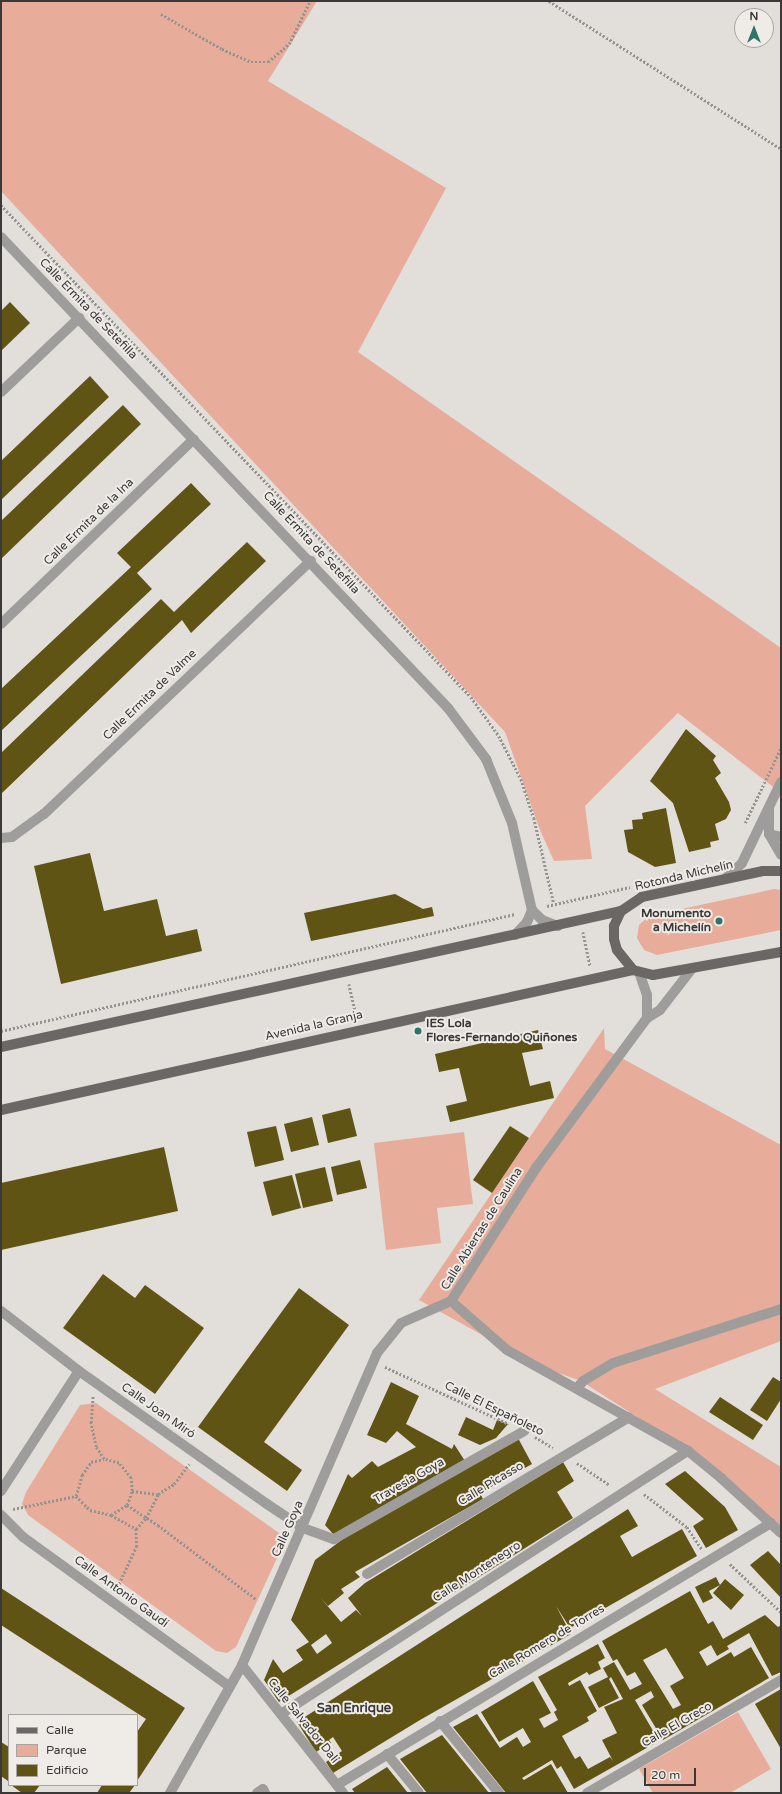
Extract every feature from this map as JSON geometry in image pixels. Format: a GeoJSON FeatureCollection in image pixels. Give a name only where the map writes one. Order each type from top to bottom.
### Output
{"type":"FeatureCollection","features":[{"type":"Feature","properties":{"kind":"main road","name":"Rotonda Michelín"},"geometry":{"type":"LineString","coordinates":[[620,911],[642,897],[763,871],[781,871]]}},
{"type":"Feature","properties":{"kind":"main road"},"geometry":{"type":"LineString","coordinates":[[1,1048],[581,921],[620,911]]}},
{"type":"Feature","properties":{"kind":"main road"},"geometry":{"type":"LineString","coordinates":[[620,911],[614,926],[614,939],[617,950],[636,971],[653,975],[691,970],[781,952]]}},
{"type":"Feature","properties":{"kind":"main road","name":"Avenida la Granja"},"geometry":{"type":"LineString","coordinates":[[1,1110],[592,977],[636,971]]}},
{"type":"Feature","properties":{"kind":"street","name":"Calle Ermita de Setefilla"},"geometry":{"type":"LineString","coordinates":[[1,237],[311,561],[448,708],[486,759],[512,823],[532,910]]}},
{"type":"Feature","properties":{"kind":"street"},"geometry":{"type":"LineString","coordinates":[[1,392],[79,318]]}},
{"type":"Feature","properties":{"kind":"street","name":"Calle Ermita de la Ina"},"geometry":{"type":"LineString","coordinates":[[1,624],[194,439]]}},
{"type":"Feature","properties":{"kind":"street","name":"Calle Ermita de Valme"},"geometry":{"type":"LineString","coordinates":[[1,838],[12,837],[44,814],[311,561]]}},
{"type":"Feature","properties":{"kind":"street"},"geometry":{"type":"LineString","coordinates":[[725,879],[742,863],[781,782]]}},
{"type":"Feature","properties":{"kind":"street"},"geometry":{"type":"LineString","coordinates":[[769,805],[769,834],[781,855]]}},
{"type":"Feature","properties":{"kind":"street"},"geometry":{"type":"LineString","coordinates":[[769,834],[781,837]]}},
{"type":"Feature","properties":{"kind":"street"},"geometry":{"type":"LineString","coordinates":[[515,935],[527,922],[532,910],[542,920],[558,926]]}},
{"type":"Feature","properties":{"kind":"street","name":"Calle Abiertas de Caulina"},"geometry":{"type":"LineString","coordinates":[[691,970],[660,1010],[647,1018],[536,1168],[451,1301],[507,1350],[688,1451],[771,1522],[781,1533]]}},
{"type":"Feature","properties":{"kind":"street"},"geometry":{"type":"LineString","coordinates":[[636,971],[647,995],[647,1018]]}},
{"type":"Feature","properties":{"kind":"street","name":"Calle Goya"},"geometry":{"type":"LineString","coordinates":[[170,1793],[242,1665],[303,1528],[377,1353],[401,1323],[451,1301]]}},
{"type":"Feature","properties":{"kind":"street"},"geometry":{"type":"LineString","coordinates":[[577,1388],[584,1380],[613,1363],[781,1309]]}},
{"type":"Feature","properties":{"kind":"street","name":"Calle Joan Miró"},"geometry":{"type":"LineString","coordinates":[[1,1311],[94,1382],[303,1528]]}},
{"type":"Feature","properties":{"kind":"street"},"geometry":{"type":"LineString","coordinates":[[1,1491],[79,1371]]}},
{"type":"Feature","properties":{"kind":"street","name":"Calle Picasso"},"geometry":{"type":"LineString","coordinates":[[367,1574],[629,1417]]}},
{"type":"Feature","properties":{"kind":"street","name":"Travesía Goya"},"geometry":{"type":"LineString","coordinates":[[303,1528],[334,1539],[524,1431]]}},
{"type":"Feature","properties":{"kind":"street","name":"Calle Montenegro"},"geometry":{"type":"LineString","coordinates":[[281,1714],[688,1451]]}},
{"type":"Feature","properties":{"kind":"street","name":"Calle Antonio Gaudí"},"geometry":{"type":"LineString","coordinates":[[5,1512],[23,1537],[229,1686]]}},
{"type":"Feature","properties":{"kind":"street","name":"Calle Romero de Torres"},"geometry":{"type":"LineString","coordinates":[[340,1789],[387,1754],[440,1721],[771,1522]]}},
{"type":"Feature","properties":{"kind":"street","name":"Calle Salvador Dalí"},"geometry":{"type":"LineString","coordinates":[[242,1665],[340,1789]]}},
{"type":"Feature","properties":{"kind":"street","name":"Calle El Greco"},"geometry":{"type":"LineString","coordinates":[[587,1793],[781,1680]]}},
{"type":"Feature","properties":{"kind":"street"},"geometry":{"type":"LineString","coordinates":[[440,1721],[499,1793]]}},
{"type":"Feature","properties":{"kind":"street"},"geometry":{"type":"LineString","coordinates":[[387,1754],[419,1793]]}},
{"type":"Feature","properties":{"kind":"street"},"geometry":{"type":"LineString","coordinates":[[257,1793],[263,1790],[265,1793]]}},
{"type":"Feature","properties":{"kind":"path"},"geometry":{"type":"LineString","coordinates":[[161,14],[222,49],[251,62],[268,62],[289,44],[310,1]]}},
{"type":"Feature","properties":{"kind":"path"},"geometry":{"type":"LineString","coordinates":[[549,1],[781,149]]}},
{"type":"Feature","properties":{"kind":"path"},"geometry":{"type":"LineString","coordinates":[[1,205],[472,697],[499,736],[521,779],[534,818],[554,904],[636,886]]}},
{"type":"Feature","properties":{"kind":"path"},"geometry":{"type":"LineString","coordinates":[[744,826],[781,748]]}},
{"type":"Feature","properties":{"kind":"path"},"geometry":{"type":"LineString","coordinates":[[1,1031],[532,910]]}},
{"type":"Feature","properties":{"kind":"path"},"geometry":{"type":"LineString","coordinates":[[581,921],[592,977]]}},
{"type":"Feature","properties":{"kind":"path"},"geometry":{"type":"LineString","coordinates":[[346,972],[360,1029]]}},
{"type":"Feature","properties":{"kind":"path","name":"Calle El Españoleto"},"geometry":{"type":"LineString","coordinates":[[373,1361],[524,1431],[565,1455],[623,1493]]}},
{"type":"Feature","properties":{"kind":"path"},"geometry":{"type":"LineString","coordinates":[[94,1382],[91,1423],[96,1447],[104,1459]]}},
{"type":"Feature","properties":{"kind":"path"},"geometry":{"type":"LineString","coordinates":[[112,1601],[137,1546],[136,1529],[146,1518],[158,1494],[174,1484],[197,1454]]}},
{"type":"Feature","properties":{"kind":"path"},"geometry":{"type":"LineString","coordinates":[[76,1496],[82,1474],[91,1462],[104,1459],[119,1463],[131,1478],[132,1491],[127,1505],[111,1515]]}},
{"type":"Feature","properties":{"kind":"path"},"geometry":{"type":"LineString","coordinates":[[634,1486],[687,1527],[709,1560]]}},
{"type":"Feature","properties":{"kind":"path"},"geometry":{"type":"LineString","coordinates":[[132,1491],[158,1494]]}},
{"type":"Feature","properties":{"kind":"path"},"geometry":{"type":"LineString","coordinates":[[5,1512],[76,1496]]}},
{"type":"Feature","properties":{"kind":"path"},"geometry":{"type":"LineString","coordinates":[[76,1496],[90,1510],[111,1515],[136,1529]]}},
{"type":"Feature","properties":{"kind":"path"},"geometry":{"type":"LineString","coordinates":[[127,1505],[268,1607]]}},
{"type":"Feature","properties":{"kind":"path"},"geometry":{"type":"LineString","coordinates":[[720,1554],[781,1612]]}},
{"type":"Feature","properties":{"kind":"green space"},"geometry":{"type":"Polygon","coordinates":[[[1,1],[317,1],[268,81],[446,188],[358,352],[781,648],[781,782],[777,790],[678,713],[585,806],[592,859],[554,861],[540,830],[505,732],[1,191],[1,1]]]}},
{"type":"Feature","properties":{"kind":"green space"},"geometry":{"type":"Polygon","coordinates":[[[774,889],[781,890],[781,930],[657,955],[644,950],[637,938],[639,925],[649,916],[774,889]]]}},
{"type":"Feature","properties":{"kind":"green space"},"geometry":{"type":"Polygon","coordinates":[[[604,1028],[605,1049],[781,1145],[781,1341],[655,1389],[781,1467],[781,1527],[709,1463],[581,1381],[536,1365],[419,1300],[604,1028]]]}},
{"type":"Feature","properties":{"kind":"green space"},"geometry":{"type":"Polygon","coordinates":[[[464,1132],[473,1204],[437,1208],[441,1243],[386,1250],[374,1143],[464,1132]]]}},
{"type":"Feature","properties":{"kind":"green space"},"geometry":{"type":"Polygon","coordinates":[[[96,1403],[279,1533],[283,1545],[236,1647],[227,1653],[216,1651],[28,1515],[22,1504],[26,1492],[80,1405],[96,1403]]]}},
{"type":"Feature","properties":{"kind":"green space"},"geometry":{"type":"Polygon","coordinates":[[[738,1712],[771,1769],[730,1793],[653,1793],[639,1769],[738,1712]]]}},
{"type":"Feature","properties":{"kind":"building"},"geometry":{"type":"Polygon","coordinates":[[[10,302],[30,323],[1,351],[1,311],[10,302]]]}},
{"type":"Feature","properties":{"kind":"building"},"geometry":{"type":"Polygon","coordinates":[[[90,376],[109,397],[1,500],[1,461],[90,376]]]}},
{"type":"Feature","properties":{"kind":"building"},"geometry":{"type":"Polygon","coordinates":[[[123,405],[141,424],[1,559],[1,521],[123,405]]]}},
{"type":"Feature","properties":{"kind":"building"},"geometry":{"type":"Polygon","coordinates":[[[191,483],[211,504],[137,573],[152,589],[1,731],[1,689],[131,567],[117,553],[191,483]]]}},
{"type":"Feature","properties":{"kind":"building"},"geometry":{"type":"Polygon","coordinates":[[[247,542],[266,561],[191,633],[182,620],[1,794],[1,753],[161,599],[174,612],[247,542]]]}},
{"type":"Feature","properties":{"kind":"building"},"geometry":{"type":"Polygon","coordinates":[[[686,729],[716,756],[713,760],[721,773],[715,778],[729,802],[731,810],[726,819],[715,824],[719,840],[710,842],[711,847],[689,852],[673,803],[650,781],[686,729]]]}},
{"type":"Feature","properties":{"kind":"building"},"geometry":{"type":"Polygon","coordinates":[[[666,808],[676,863],[655,867],[628,852],[624,830],[633,829],[632,820],[643,819],[642,813],[666,808]]]}},
{"type":"Feature","properties":{"kind":"building"},"geometry":{"type":"Polygon","coordinates":[[[90,853],[104,911],[157,899],[166,936],[197,929],[202,951],[61,984],[34,866],[90,853]]]}},
{"type":"Feature","properties":{"kind":"building"},"geometry":{"type":"Polygon","coordinates":[[[395,894],[423,909],[432,907],[434,916],[311,941],[304,913],[395,894]]]}},
{"type":"Feature","properties":{"kind":"building"},"geometry":{"type":"Polygon","coordinates":[[[538,1030],[543,1049],[522,1053],[530,1086],[550,1081],[554,1098],[450,1122],[446,1106],[467,1101],[459,1068],[439,1072],[435,1054],[538,1030]]]}},
{"type":"Feature","properties":{"kind":"building"},"geometry":{"type":"Polygon","coordinates":[[[350,1108],[357,1136],[328,1143],[322,1115],[350,1108]]]}},
{"type":"Feature","properties":{"kind":"building"},"geometry":{"type":"Polygon","coordinates":[[[312,1117],[319,1145],[291,1152],[284,1124],[312,1117]]]}},
{"type":"Feature","properties":{"kind":"building"},"geometry":{"type":"Polygon","coordinates":[[[276,1126],[284,1160],[255,1167],[247,1132],[276,1126]]]}},
{"type":"Feature","properties":{"kind":"building"},"geometry":{"type":"Polygon","coordinates":[[[510,1126],[529,1138],[492,1193],[473,1180],[510,1126]]]}},
{"type":"Feature","properties":{"kind":"building"},"geometry":{"type":"Polygon","coordinates":[[[164,1147],[178,1211],[1,1250],[1,1183],[164,1147]]]}},
{"type":"Feature","properties":{"kind":"building"},"geometry":{"type":"Polygon","coordinates":[[[360,1160],[367,1188],[337,1195],[331,1167],[360,1160]]]}},
{"type":"Feature","properties":{"kind":"building"},"geometry":{"type":"Polygon","coordinates":[[[325,1167],[333,1201],[303,1208],[295,1174],[325,1167]]]}},
{"type":"Feature","properties":{"kind":"building"},"geometry":{"type":"Polygon","coordinates":[[[292,1175],[301,1208],[272,1216],[263,1182],[292,1175]]]}},
{"type":"Feature","properties":{"kind":"building"},"geometry":{"type":"Polygon","coordinates":[[[103,1274],[135,1298],[145,1285],[204,1328],[155,1394],[63,1328],[103,1274]]]}},
{"type":"Feature","properties":{"kind":"building"},"geometry":{"type":"Polygon","coordinates":[[[299,1288],[349,1325],[264,1442],[302,1470],[287,1491],[198,1427],[299,1288]]]}},
{"type":"Feature","properties":{"kind":"building"},"geometry":{"type":"Polygon","coordinates":[[[773,1377],[781,1382],[781,1399],[767,1421],[750,1410],[773,1377]]]}},
{"type":"Feature","properties":{"kind":"building"},"geometry":{"type":"Polygon","coordinates":[[[391,1382],[419,1396],[406,1424],[452,1449],[454,1444],[465,1461],[334,1535],[325,1525],[348,1474],[352,1478],[372,1461],[378,1467],[416,1447],[397,1431],[386,1443],[367,1435],[391,1382]]]}},
{"type":"Feature","properties":{"kind":"building"},"geometry":{"type":"Polygon","coordinates":[[[720,1397],[763,1425],[753,1440],[709,1412],[720,1397]]]}},
{"type":"Feature","properties":{"kind":"building"},"geometry":{"type":"Polygon","coordinates":[[[466,1417],[493,1430],[497,1420],[508,1424],[496,1438],[480,1445],[458,1435],[466,1417]]]}},
{"type":"Feature","properties":{"kind":"building"},"geometry":{"type":"Polygon","coordinates":[[[518,1438],[532,1464],[480,1493],[483,1499],[355,1572],[360,1577],[341,1589],[344,1593],[328,1606],[320,1597],[341,1622],[356,1610],[362,1616],[348,1598],[365,1583],[563,1462],[574,1481],[557,1492],[573,1518],[279,1702],[264,1680],[273,1659],[283,1673],[303,1660],[296,1650],[309,1642],[291,1620],[315,1560],[355,1530],[518,1438]],[[326,1634],[311,1645],[317,1654],[332,1643],[326,1634]]]}},
{"type":"Feature","properties":{"kind":"building"},"geometry":{"type":"Polygon","coordinates":[[[685,1471],[725,1507],[738,1530],[706,1548],[693,1526],[704,1519],[665,1484],[685,1471]]]}},
{"type":"Feature","properties":{"kind":"building"},"geometry":{"type":"Polygon","coordinates":[[[628,1509],[638,1526],[620,1536],[632,1557],[682,1529],[697,1556],[570,1628],[556,1606],[571,1634],[420,1720],[333,1773],[326,1762],[342,1751],[333,1737],[329,1740],[331,1743],[316,1752],[297,1722],[628,1509]]]}},
{"type":"Feature","properties":{"kind":"building"},"geometry":{"type":"Polygon","coordinates":[[[768,1551],[781,1565],[781,1598],[750,1565],[768,1551]]]}},
{"type":"Feature","properties":{"kind":"building"},"geometry":{"type":"Polygon","coordinates":[[[716,1577],[720,1585],[709,1591],[713,1598],[703,1603],[695,1587],[716,1577]]]}},
{"type":"Feature","properties":{"kind":"building"},"geometry":{"type":"Polygon","coordinates":[[[725,1579],[744,1595],[731,1610],[713,1593],[725,1579]]]}},
{"type":"Feature","properties":{"kind":"building"},"geometry":{"type":"Polygon","coordinates":[[[1,1588],[185,1708],[138,1779],[138,1731],[146,1719],[1,1625],[1,1588]]]}},
{"type":"Feature","properties":{"kind":"building"},"geometry":{"type":"Polygon","coordinates":[[[690,1591],[708,1624],[713,1621],[723,1639],[765,1615],[778,1627],[781,1625],[781,1672],[772,1676],[749,1633],[727,1646],[729,1649],[717,1656],[711,1645],[699,1652],[707,1666],[731,1652],[734,1657],[751,1647],[769,1678],[663,1740],[642,1705],[654,1697],[651,1691],[635,1700],[659,1741],[574,1789],[561,1766],[557,1769],[552,1760],[522,1778],[524,1780],[551,1764],[568,1793],[506,1793],[453,1727],[477,1714],[500,1748],[517,1737],[523,1747],[531,1742],[523,1728],[499,1742],[481,1712],[533,1681],[551,1713],[539,1719],[544,1728],[558,1720],[554,1712],[557,1710],[538,1677],[598,1644],[605,1658],[598,1662],[601,1669],[589,1675],[587,1672],[568,1683],[569,1686],[580,1680],[597,1711],[587,1717],[589,1721],[562,1736],[575,1759],[580,1756],[588,1769],[610,1757],[613,1761],[602,1740],[617,1733],[604,1707],[623,1699],[611,1677],[609,1679],[619,1698],[599,1708],[588,1687],[608,1677],[603,1668],[614,1662],[630,1690],[642,1684],[635,1672],[627,1676],[617,1659],[613,1661],[602,1641],[690,1591]],[[666,1648],[643,1660],[673,1709],[681,1705],[670,1686],[684,1678],[666,1648]]]}},
{"type":"Feature","properties":{"kind":"building"},"geometry":{"type":"Polygon","coordinates":[[[781,1689],[781,1749],[755,1704],[781,1689]]]}},
{"type":"Feature","properties":{"kind":"building"},"geometry":{"type":"Polygon","coordinates":[[[442,1735],[489,1793],[427,1793],[400,1759],[442,1735]]]}},
{"type":"Feature","properties":{"kind":"building"},"geometry":{"type":"Polygon","coordinates":[[[1,1742],[8,1746],[8,1781],[1,1776],[1,1742]]]}},
{"type":"Feature","properties":{"kind":"building"},"geometry":{"type":"Polygon","coordinates":[[[387,1767],[408,1793],[355,1793],[352,1789],[387,1767]]]}},
{"type":"Feature","properties":{"kind":"building"},"geometry":{"type":"Polygon","coordinates":[[[12,1786],[39,1786],[34,1793],[22,1793],[12,1786]]]}},
{"type":"Feature","properties":{"kind":"building"},"geometry":{"type":"Polygon","coordinates":[[[101,1786],[134,1786],[129,1793],[97,1793],[101,1786]]]}},
{"type":"Feature","properties":{"kind":"place","name":"Monumento a Michelín"},"geometry":{"type":"Point","coordinates":[719,921]}},
{"type":"Feature","properties":{"kind":"place","name":"IES Lola Flores-Fernando Quiñones"},"geometry":{"type":"Point","coordinates":[418,1031]}},
{"type":"Feature","properties":{"kind":"district","name":"San Enrique"},"geometry":{"type":"Point","coordinates":[354,1708]}}]}
